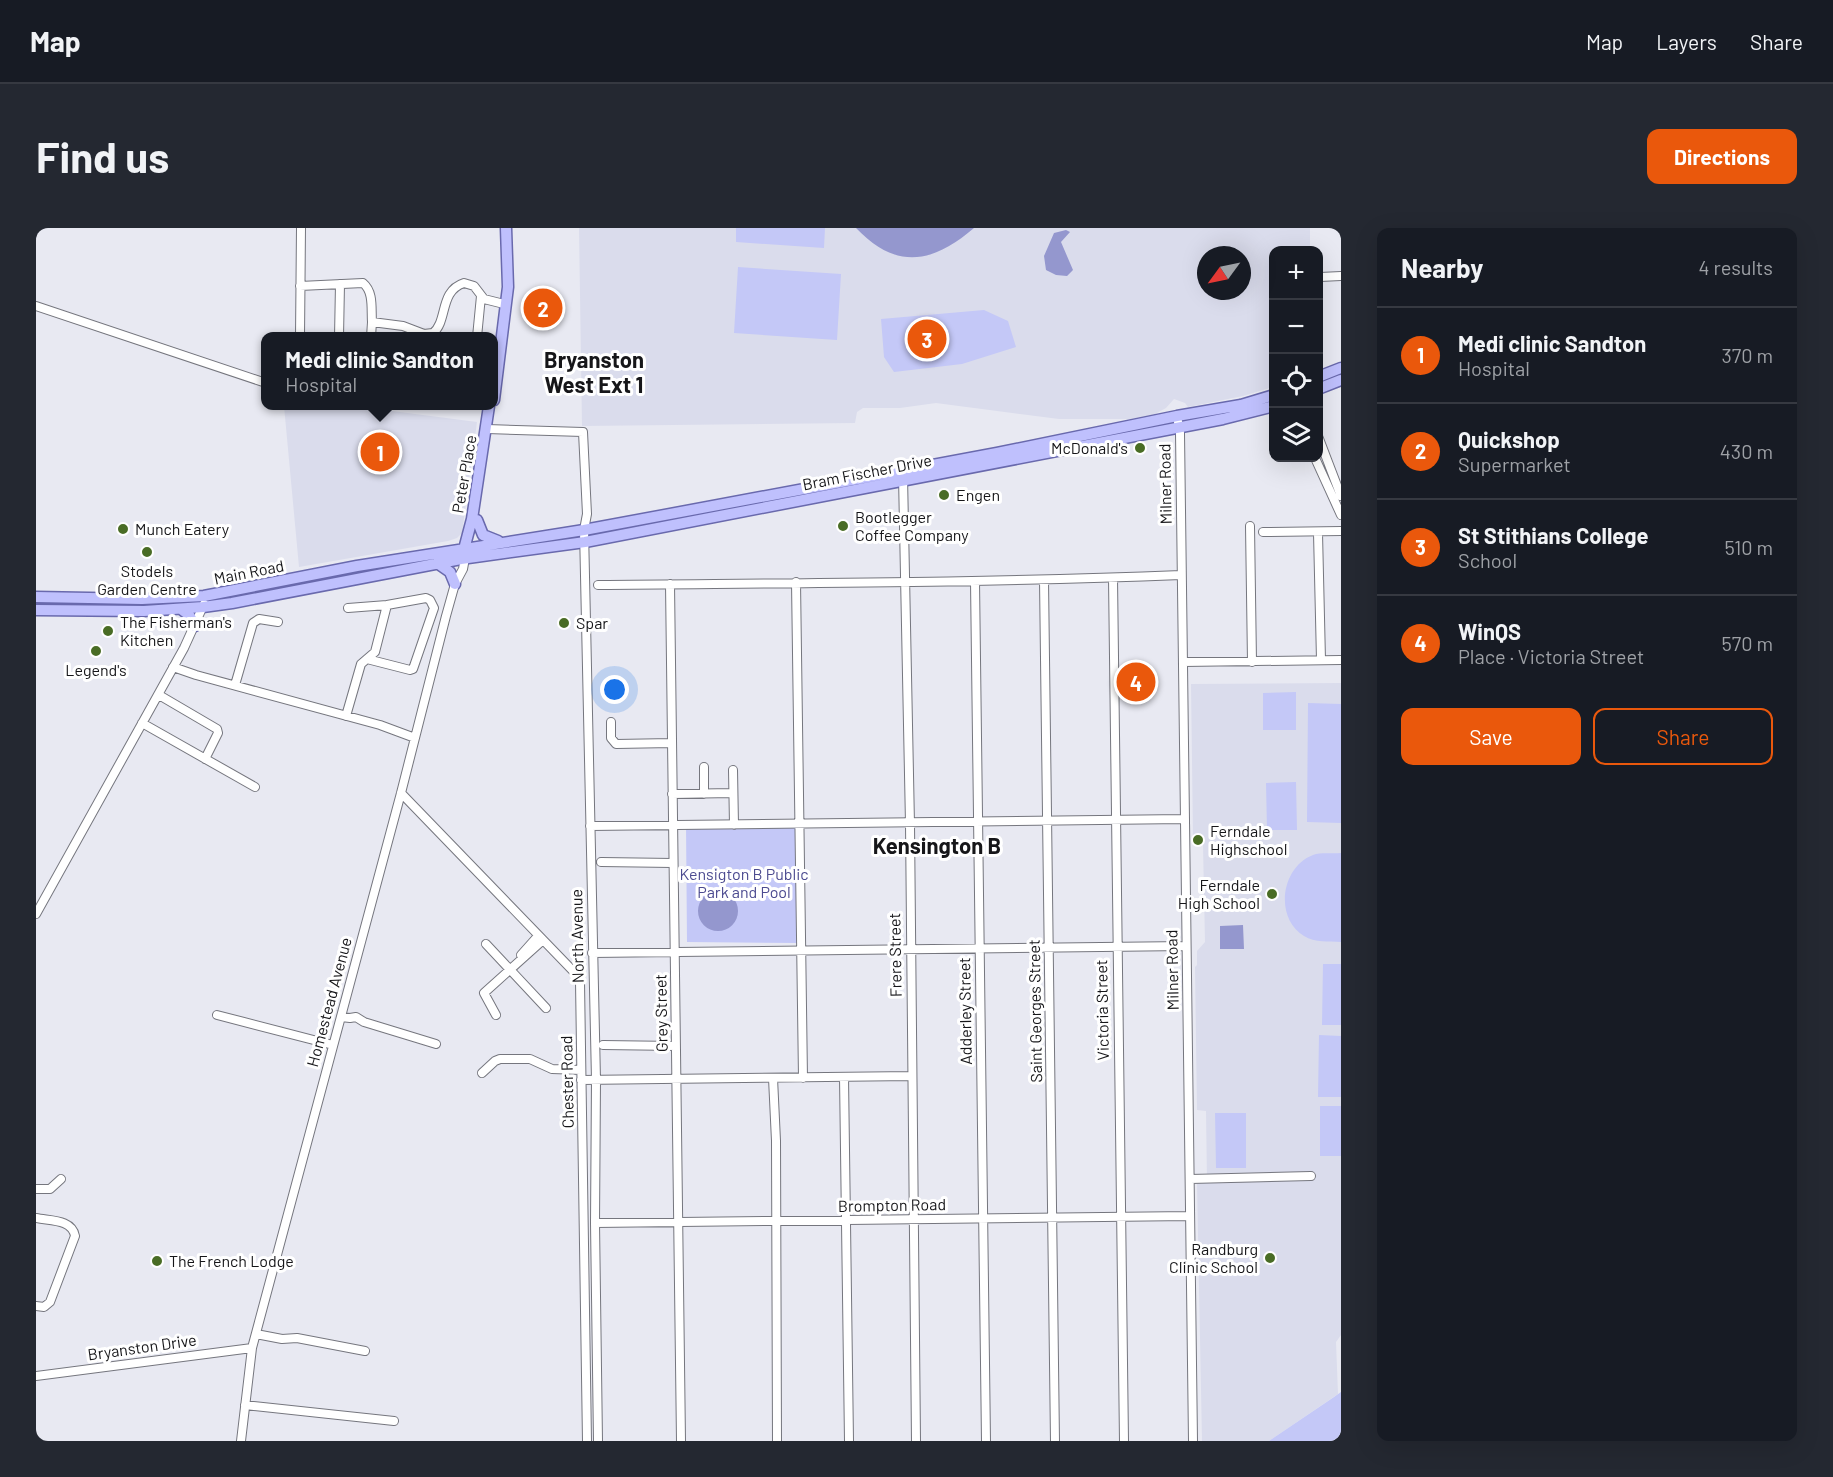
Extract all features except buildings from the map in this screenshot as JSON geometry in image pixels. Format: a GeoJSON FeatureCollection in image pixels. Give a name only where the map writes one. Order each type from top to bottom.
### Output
{"type":"FeatureCollection","features":[{"type":"Feature","properties":{"kind":"main road"},"geometry":{"type":"LineString","coordinates":[[498,347],[504,304],[505,263],[501,228]]}},
{"type":"Feature","properties":{"kind":"main road"},"geometry":{"type":"LineString","coordinates":[[498,368],[508,287],[506,228]]}},
{"type":"Feature","properties":{"kind":"main road"},"geometry":{"type":"LineString","coordinates":[[1323,375],[1341,368]]}},
{"type":"Feature","properties":{"kind":"main road"},"geometry":{"type":"LineString","coordinates":[[1323,387],[1341,380]]}},
{"type":"Feature","properties":{"kind":"main road","name":"Bram Fischer Drive"},"geometry":{"type":"LineString","coordinates":[[465,553],[500,542],[584,530],[1102,442],[1269,397]]}},
{"type":"Feature","properties":{"kind":"main road","name":"Bram Fischer Drive"},"geometry":{"type":"LineString","coordinates":[[1178,421],[1253,412],[1269,407]]}},
{"type":"Feature","properties":{"kind":"main road","name":"Peter Place"},"geometry":{"type":"LineString","coordinates":[[465,553],[477,520],[491,410]]}},
{"type":"Feature","properties":{"kind":"main road"},"geometry":{"type":"LineString","coordinates":[[1253,412],[1269,411]]}},
{"type":"Feature","properties":{"kind":"main road","name":"Peter Place"},"geometry":{"type":"LineString","coordinates":[[465,553],[489,430]]}},
{"type":"Feature","properties":{"kind":"main road","name":"Bram Fischer Drive"},"geometry":{"type":"LineString","coordinates":[[465,553],[585,542],[903,475]]}},
{"type":"Feature","properties":{"kind":"main road"},"geometry":{"type":"LineString","coordinates":[[477,520],[483,535],[500,542]]}},
{"type":"Feature","properties":{"kind":"main road","name":"Main Road"},"geometry":{"type":"LineString","coordinates":[[36,597],[204,602],[278,595],[437,563],[465,553]]}},
{"type":"Feature","properties":{"kind":"main road","name":"Main Road"},"geometry":{"type":"LineString","coordinates":[[36,610],[181,609],[357,566],[465,553]]}},
{"type":"Feature","properties":{"kind":"main road"},"geometry":{"type":"LineString","coordinates":[[437,563],[450,572],[455,584]]}},
{"type":"Feature","properties":{"kind":"main road"},"geometry":{"type":"LineString","coordinates":[[181,609],[189,615],[195,626]]}},
{"type":"Feature","properties":{"kind":"street"},"geometry":{"type":"LineString","coordinates":[[300,332],[301,228]]}},
{"type":"Feature","properties":{"kind":"street"},"geometry":{"type":"LineString","coordinates":[[1323,277],[1341,276]]}},
{"type":"Feature","properties":{"kind":"street"},"geometry":{"type":"LineString","coordinates":[[438,332],[443,307],[454,287],[470,283],[481,296],[489,301],[504,304]]}},
{"type":"Feature","properties":{"kind":"street"},"geometry":{"type":"LineString","coordinates":[[339,332],[340,284]]}},
{"type":"Feature","properties":{"kind":"street"},"geometry":{"type":"LineString","coordinates":[[300,286],[363,284],[368,287],[371,332]]}},
{"type":"Feature","properties":{"kind":"street"},"geometry":{"type":"LineString","coordinates":[[477,332],[481,296]]}},
{"type":"Feature","properties":{"kind":"street"},"geometry":{"type":"LineString","coordinates":[[36,306],[261,381]]}},
{"type":"Feature","properties":{"kind":"street"},"geometry":{"type":"LineString","coordinates":[[372,322],[403,326],[409,332]]}},
{"type":"Feature","properties":{"kind":"street","name":"Milner Road"},"geometry":{"type":"LineString","coordinates":[[1178,421],[1193,1441]]}},
{"type":"Feature","properties":{"kind":"street","name":"North Avenue"},"geometry":{"type":"LineString","coordinates":[[489,430],[583,432],[587,514],[584,530],[596,1080],[598,1441]]}},
{"type":"Feature","properties":{"kind":"street"},"geometry":{"type":"LineString","coordinates":[[1323,449],[1341,496]]}},
{"type":"Feature","properties":{"kind":"street"},"geometry":{"type":"LineString","coordinates":[[1263,532],[1336,532],[1340,513],[1317,462]]}},
{"type":"Feature","properties":{"kind":"street","name":"Frere Street"},"geometry":{"type":"LineString","coordinates":[[903,475],[916,1441]]}},
{"type":"Feature","properties":{"kind":"street"},"geometry":{"type":"LineString","coordinates":[[1250,526],[1252,662]]}},
{"type":"Feature","properties":{"kind":"street"},"geometry":{"type":"LineString","coordinates":[[1318,533],[1321,660]]}},
{"type":"Feature","properties":{"kind":"street","name":"Homestead Avenue"},"geometry":{"type":"LineString","coordinates":[[241,1441],[252,1348],[333,1045],[346,1018],[401,793],[455,584],[463,569],[465,553]]}},
{"type":"Feature","properties":{"kind":"street"},"geometry":{"type":"LineString","coordinates":[[598,585],[906,583],[1181,575]]}},
{"type":"Feature","properties":{"kind":"street","name":"Victoria Street"},"geometry":{"type":"LineString","coordinates":[[1113,578],[1124,1441]]}},
{"type":"Feature","properties":{"kind":"street","name":"Saint Georges Street"},"geometry":{"type":"LineString","coordinates":[[1044,580],[1055,1441]]}},
{"type":"Feature","properties":{"kind":"street","name":"Adderley Street"},"geometry":{"type":"LineString","coordinates":[[975,581],[986,1441]]}},
{"type":"Feature","properties":{"kind":"street"},"geometry":{"type":"LineString","coordinates":[[796,582],[803,1078]]}},
{"type":"Feature","properties":{"kind":"street","name":"Grey Street"},"geometry":{"type":"LineString","coordinates":[[670,584],[681,1441]]}},
{"type":"Feature","properties":{"kind":"street"},"geometry":{"type":"LineString","coordinates":[[348,608],[387,605],[426,598],[434,604],[416,666],[410,670],[368,658]]}},
{"type":"Feature","properties":{"kind":"street"},"geometry":{"type":"LineString","coordinates":[[36,914],[159,695],[195,626],[204,602]]}},
{"type":"Feature","properties":{"kind":"street"},"geometry":{"type":"LineString","coordinates":[[346,716],[361,664],[375,652],[387,605]]}},
{"type":"Feature","properties":{"kind":"street"},"geometry":{"type":"LineString","coordinates":[[236,685],[253,623],[259,619],[278,622]]}},
{"type":"Feature","properties":{"kind":"street"},"geometry":{"type":"LineString","coordinates":[[1183,662],[1341,660]]}},
{"type":"Feature","properties":{"kind":"street"},"geometry":{"type":"LineString","coordinates":[[172,669],[193,677],[196,675],[236,685],[416,735]]}},
{"type":"Feature","properties":{"kind":"street"},"geometry":{"type":"LineString","coordinates":[[159,695],[217,729],[218,733],[205,759]]}},
{"type":"Feature","properties":{"kind":"street"},"geometry":{"type":"LineString","coordinates":[[611,722],[611,738],[616,744],[672,743]]}},
{"type":"Feature","properties":{"kind":"street"},"geometry":{"type":"LineString","coordinates":[[142,723],[255,787]]}},
{"type":"Feature","properties":{"kind":"street"},"geometry":{"type":"LineString","coordinates":[[704,767],[704,794]]}},
{"type":"Feature","properties":{"kind":"street"},"geometry":{"type":"LineString","coordinates":[[733,770],[734,825]]}},
{"type":"Feature","properties":{"kind":"street","name":"Chester Road"},"geometry":{"type":"LineString","coordinates":[[401,793],[576,974],[579,982],[587,1441]]}},
{"type":"Feature","properties":{"kind":"street"},"geometry":{"type":"LineString","coordinates":[[672,794],[733,793]]}},
{"type":"Feature","properties":{"kind":"street"},"geometry":{"type":"LineString","coordinates":[[590,826],[1184,819]]}},
{"type":"Feature","properties":{"kind":"street"},"geometry":{"type":"LineString","coordinates":[[601,862],[673,863]]}},
{"type":"Feature","properties":{"kind":"street"},"geometry":{"type":"LineString","coordinates":[[496,1015],[484,993],[540,938]]}},
{"type":"Feature","properties":{"kind":"street"},"geometry":{"type":"LineString","coordinates":[[486,945],[511,968],[546,1008]]}},
{"type":"Feature","properties":{"kind":"street"},"geometry":{"type":"LineString","coordinates":[[592,953],[1186,946]]}},
{"type":"Feature","properties":{"kind":"street"},"geometry":{"type":"LineString","coordinates":[[217,1015],[333,1045]]}},
{"type":"Feature","properties":{"kind":"street"},"geometry":{"type":"LineString","coordinates":[[346,1018],[354,1023],[364,1022],[436,1044]]}},
{"type":"Feature","properties":{"kind":"street"},"geometry":{"type":"LineString","coordinates":[[603,1045],[676,1046]]}},
{"type":"Feature","properties":{"kind":"street"},"geometry":{"type":"LineString","coordinates":[[482,1073],[500,1059],[530,1059],[552,1069],[581,1070]]}},
{"type":"Feature","properties":{"kind":"street"},"geometry":{"type":"LineString","coordinates":[[581,1080],[912,1076]]}},
{"type":"Feature","properties":{"kind":"street"},"geometry":{"type":"LineString","coordinates":[[844,1077],[849,1441]]}},
{"type":"Feature","properties":{"kind":"street"},"geometry":{"type":"LineString","coordinates":[[773,1078],[776,1141],[777,1441]]}},
{"type":"Feature","properties":{"kind":"street"},"geometry":{"type":"LineString","coordinates":[[1190,1179],[1311,1176]]}},
{"type":"Feature","properties":{"kind":"street"},"geometry":{"type":"LineString","coordinates":[[36,1189],[50,1189],[61,1179]]}},
{"type":"Feature","properties":{"kind":"street","name":"Brompton Road"},"geometry":{"type":"LineString","coordinates":[[595,1223],[1190,1216]]}},
{"type":"Feature","properties":{"kind":"street"},"geometry":{"type":"LineString","coordinates":[[36,1218],[68,1224],[74,1230],[75,1236],[50,1302],[44,1306],[36,1306]]}},
{"type":"Feature","properties":{"kind":"street"},"geometry":{"type":"LineString","coordinates":[[256,1334],[282,1339],[297,1338],[365,1351]]}},
{"type":"Feature","properties":{"kind":"street","name":"Bryanston Drive"},"geometry":{"type":"LineString","coordinates":[[36,1376],[252,1348]]}},
{"type":"Feature","properties":{"kind":"street"},"geometry":{"type":"LineString","coordinates":[[245,1405],[394,1421]]}},
{"type":"Feature","properties":{"kind":"shaded area"},"geometry":{"type":"Polygon","coordinates":[[[579,228],[1310,228],[1310,246],[1269,246],[1269,388],[1188,407],[1185,403],[1174,399],[1166,408],[1155,414],[1130,419],[1059,419],[936,403],[900,408],[863,408],[857,412],[855,423],[582,426],[579,228]]]}},
{"type":"Feature","properties":{"kind":"shaded area"},"geometry":{"type":"Polygon","coordinates":[[[856,228],[974,228],[943,249],[929,255],[914,257],[900,256],[885,251],[856,228]]]}},
{"type":"Feature","properties":{"kind":"shaded area"},"geometry":{"type":"Polygon","coordinates":[[[1066,230],[1070,232],[1061,242],[1073,270],[1067,276],[1056,275],[1046,270],[1044,256],[1054,233],[1066,230]]]}},
{"type":"Feature","properties":{"kind":"shaded area"},"geometry":{"type":"Polygon","coordinates":[[[284,410],[392,410],[477,422],[462,533],[457,538],[299,567],[284,410]]]}},
{"type":"Feature","properties":{"kind":"shaded area","name":"Ferndale High School"},"geometry":{"type":"Polygon","coordinates":[[[1341,683],[1341,1335],[1336,1342],[1338,1394],[1269,1441],[1202,1441],[1197,1182],[1207,1181],[1206,1111],[1197,1110],[1195,967],[1197,951],[1205,942],[1203,845],[1193,838],[1191,684],[1341,683]]]}},
{"type":"Feature","properties":{"kind":"shaded area"},"geometry":{"type":"Polygon","coordinates":[[[718,891],[732,897],[738,911],[732,925],[718,931],[704,925],[698,911],[704,897],[718,891]]]}},
{"type":"Feature","properties":{"kind":"shaded area"},"geometry":{"type":"Polygon","coordinates":[[[1243,925],[1244,949],[1220,949],[1220,926],[1243,925]]]}},
{"type":"Feature","properties":{"kind":"green space"},"geometry":{"type":"Polygon","coordinates":[[[736,228],[825,228],[824,248],[736,242],[736,228]]]}},
{"type":"Feature","properties":{"kind":"green space"},"geometry":{"type":"Polygon","coordinates":[[[738,267],[841,274],[837,340],[734,333],[738,267]]]}},
{"type":"Feature","properties":{"kind":"green space"},"geometry":{"type":"Polygon","coordinates":[[[984,310],[1008,321],[1016,347],[962,364],[894,372],[884,357],[881,319],[984,310]]]}},
{"type":"Feature","properties":{"kind":"green space"},"geometry":{"type":"Polygon","coordinates":[[[1296,692],[1296,730],[1263,730],[1263,693],[1296,692]]]}},
{"type":"Feature","properties":{"kind":"green space"},"geometry":{"type":"Polygon","coordinates":[[[1308,703],[1341,704],[1341,823],[1307,822],[1308,703]]]}},
{"type":"Feature","properties":{"kind":"green space"},"geometry":{"type":"Polygon","coordinates":[[[1296,782],[1297,830],[1267,830],[1266,783],[1296,782]]]}},
{"type":"Feature","properties":{"kind":"green space","name":"Kensigton B Public Park and Pool"},"geometry":{"type":"Polygon","coordinates":[[[802,822],[800,943],[687,942],[686,824],[802,822]]]}},
{"type":"Feature","properties":{"kind":"green space"},"geometry":{"type":"Polygon","coordinates":[[[1341,853],[1341,942],[1317,941],[1304,936],[1294,928],[1288,917],[1285,893],[1288,881],[1302,861],[1313,855],[1341,853]]]}},
{"type":"Feature","properties":{"kind":"green space"},"geometry":{"type":"Polygon","coordinates":[[[1323,964],[1341,964],[1341,1025],[1322,1025],[1323,964]]]}},
{"type":"Feature","properties":{"kind":"green space"},"geometry":{"type":"Polygon","coordinates":[[[1319,1035],[1341,1036],[1341,1097],[1318,1097],[1319,1035]]]}},
{"type":"Feature","properties":{"kind":"green space"},"geometry":{"type":"Polygon","coordinates":[[[1320,1106],[1341,1106],[1341,1156],[1320,1156],[1320,1106]]]}},
{"type":"Feature","properties":{"kind":"green space"},"geometry":{"type":"Polygon","coordinates":[[[1215,1113],[1246,1113],[1246,1168],[1216,1168],[1215,1113]]]}},
{"type":"Feature","properties":{"kind":"green space"},"geometry":{"type":"Polygon","coordinates":[[[1341,1392],[1341,1441],[1269,1441],[1334,1397],[1341,1392]]]}},
{"type":"Feature","properties":{"kind":"place","name":"Quickshop"},"geometry":{"type":"Point","coordinates":[543,308]}},
{"type":"Feature","properties":{"kind":"place","name":"St Stithians College"},"geometry":{"type":"Point","coordinates":[927,339]}},
{"type":"Feature","properties":{"kind":"place","name":"McDonald's"},"geometry":{"type":"Point","coordinates":[1140,448]}},
{"type":"Feature","properties":{"kind":"place","name":"Medi clinic Sandton"},"geometry":{"type":"Point","coordinates":[380,452]}},
{"type":"Feature","properties":{"kind":"place","name":"Engen"},"geometry":{"type":"Point","coordinates":[944,495]}},
{"type":"Feature","properties":{"kind":"place","name":"Bootlegger Coffee Company"},"geometry":{"type":"Point","coordinates":[843,526]}},
{"type":"Feature","properties":{"kind":"place","name":"Munch Eatery"},"geometry":{"type":"Point","coordinates":[123,529]}},
{"type":"Feature","properties":{"kind":"place","name":"Stodels Garden Centre"},"geometry":{"type":"Point","coordinates":[147,552]}},
{"type":"Feature","properties":{"kind":"place","name":"Spar"},"geometry":{"type":"Point","coordinates":[564,623]}},
{"type":"Feature","properties":{"kind":"place","name":"The Fisherman's Kitchen"},"geometry":{"type":"Point","coordinates":[108,631]}},
{"type":"Feature","properties":{"kind":"place","name":"Legend's"},"geometry":{"type":"Point","coordinates":[96,651]}},
{"type":"Feature","properties":{"kind":"place","name":"WinQS"},"geometry":{"type":"Point","coordinates":[1136,682]}},
{"type":"Feature","properties":{"kind":"place","name":"Ferndale Highschool"},"geometry":{"type":"Point","coordinates":[1198,840]}},
{"type":"Feature","properties":{"kind":"place","name":"Ferndale High School"},"geometry":{"type":"Point","coordinates":[1272,894]}},
{"type":"Feature","properties":{"kind":"place","name":"Randburg Clinic School"},"geometry":{"type":"Point","coordinates":[1270,1258]}},
{"type":"Feature","properties":{"kind":"place","name":"The French Lodge"},"geometry":{"type":"Point","coordinates":[157,1261]}},
{"type":"Feature","properties":{"kind":"district","name":"Bryanston West Ext 1"},"geometry":{"type":"Point","coordinates":[594,372]}},
{"type":"Feature","properties":{"kind":"district","name":"Kensington B"},"geometry":{"type":"Point","coordinates":[937,846]}}]}
